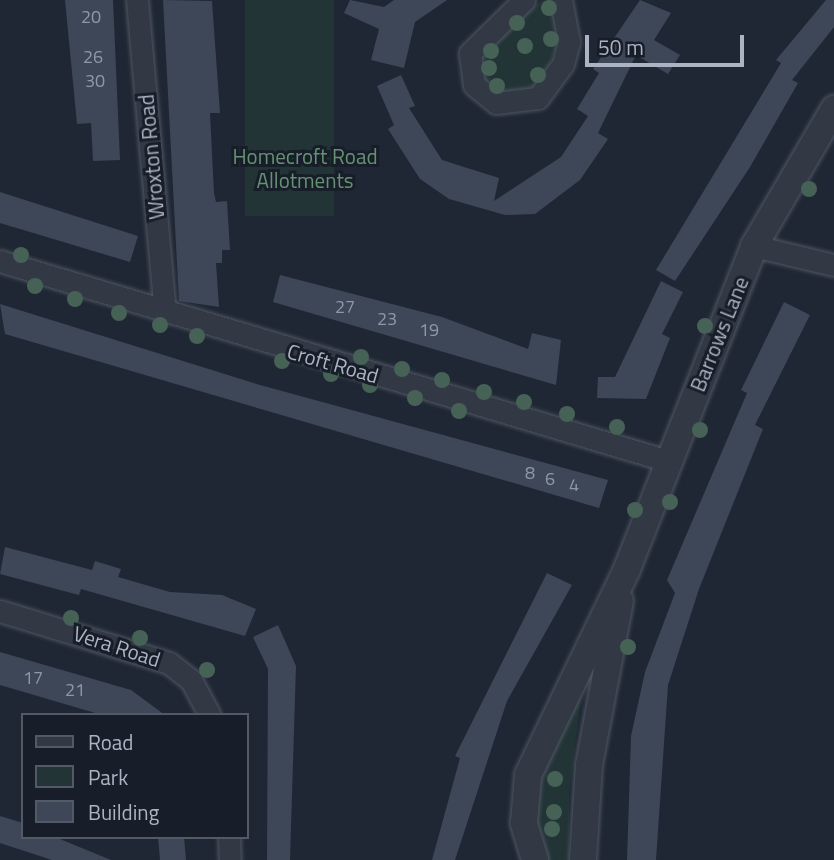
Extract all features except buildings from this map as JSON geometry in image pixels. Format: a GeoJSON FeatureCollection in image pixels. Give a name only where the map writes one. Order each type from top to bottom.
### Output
{"type":"FeatureCollection","features":[{"type":"Feature","properties":{"kind":"street","name":"Wroxton Road"},"geometry":{"type":"LineString","coordinates":[[136,0],[165,313]]}},
{"type":"Feature","properties":{"kind":"street"},"geometry":{"type":"LineString","coordinates":[[524,0],[470,53],[474,85],[496,103],[512,106],[538,98],[564,64],[569,42],[561,0]]}},
{"type":"Feature","properties":{"kind":"street","name":"Barrows Lane"},"geometry":{"type":"LineString","coordinates":[[535,860],[524,823],[528,775],[627,569],[754,246],[834,110]]}},
{"type":"Feature","properties":{"kind":"street"},"geometry":{"type":"LineString","coordinates":[[754,246],[834,265]]}},
{"type":"Feature","properties":{"kind":"street","name":"Croft Road"},"geometry":{"type":"LineString","coordinates":[[0,261],[165,313],[668,461]]}},
{"type":"Feature","properties":{"kind":"street","name":"Barrows Lane"},"geometry":{"type":"LineString","coordinates":[[583,860],[589,765],[627,569]]}},
{"type":"Feature","properties":{"kind":"street","name":"Vera Road"},"geometry":{"type":"LineString","coordinates":[[0,611],[169,663],[191,680],[209,713]]}},
{"type":"Feature","properties":{"kind":"street"},"geometry":{"type":"LineString","coordinates":[[229,839],[230,860]]}},
{"type":"Feature","properties":{"kind":"green space","name":"Homecroft Road Allotments"},"geometry":{"type":"Polygon","coordinates":[[[245,0],[334,0],[334,216],[245,216],[245,0]]]}},
{"type":"Feature","properties":{"kind":"green space"},"geometry":{"type":"Polygon","coordinates":[[[542,0],[553,0],[560,39],[542,81],[509,98],[481,84],[484,46],[542,0]]]}},
{"type":"Feature","properties":{"kind":"green space"},"geometry":{"type":"Polygon","coordinates":[[[584,674],[569,793],[569,860],[546,860],[533,817],[539,774],[584,674]]]}}]}
